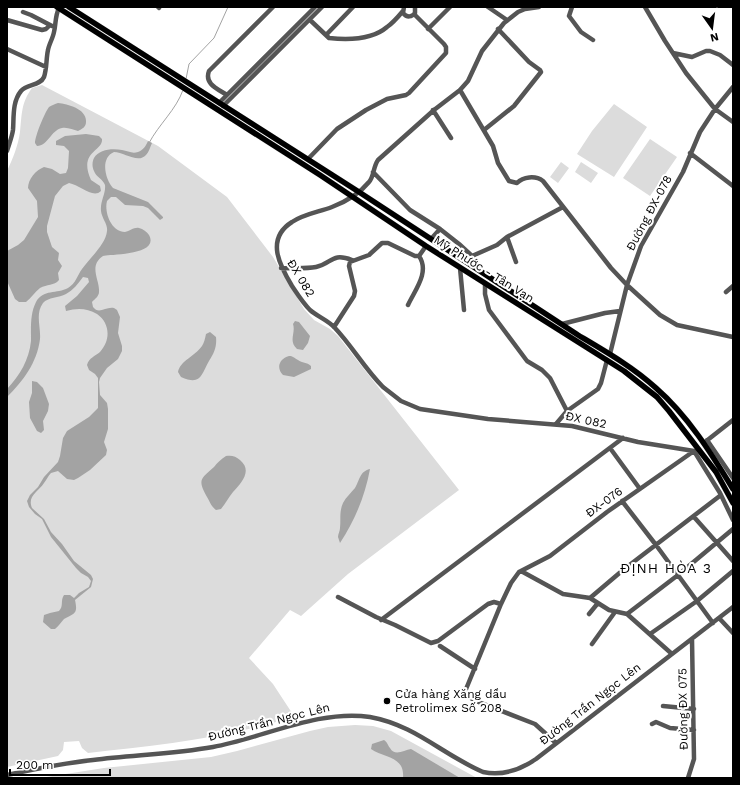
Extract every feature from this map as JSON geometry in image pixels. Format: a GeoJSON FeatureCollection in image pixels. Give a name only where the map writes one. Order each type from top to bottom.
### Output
{"type":"FeatureCollection","features":[{"type":"Feature","properties":{"kind":"main road","name":"Mỹ Phước - Tân Vạn"},"geometry":{"type":"LineString","coordinates":[[69,7],[610,354],[657,388],[680,412],[705,442],[733,490]]}},
{"type":"Feature","properties":{"kind":"main road","name":"Mỹ Phước - Tân Vạn"},"geometry":{"type":"LineString","coordinates":[[58,8],[353,196],[460,268],[624,371],[656,397],[696,449],[716,472],[733,503]]}},
{"type":"Feature","properties":{"kind":"street"},"geometry":{"type":"LineString","coordinates":[[227,95],[210,84],[207,77],[209,71],[273,7]]}},
{"type":"Feature","properties":{"kind":"street"},"geometry":{"type":"LineString","coordinates":[[221,104],[287,39],[316,7]]}},
{"type":"Feature","properties":{"kind":"street"},"geometry":{"type":"LineString","coordinates":[[221,104],[227,95],[287,39],[310,20],[322,7]]}},
{"type":"Feature","properties":{"kind":"street"},"geometry":{"type":"LineString","coordinates":[[326,35],[353,7]]}},
{"type":"Feature","properties":{"kind":"street"},"geometry":{"type":"LineString","coordinates":[[414,14],[416,11],[415,7]]}},
{"type":"Feature","properties":{"kind":"street"},"geometry":{"type":"LineString","coordinates":[[428,29],[450,7]]}},
{"type":"Feature","properties":{"kind":"street"},"geometry":{"type":"LineString","coordinates":[[488,7],[507,20]]}},
{"type":"Feature","properties":{"kind":"street","name":"ĐX 082"},"geometry":{"type":"LineString","coordinates":[[540,7],[525,9],[511,16],[498,29],[482,51],[468,81],[460,90],[433,110],[378,160],[375,164],[371,181],[359,192],[338,205],[291,222],[280,233],[277,250],[281,268],[306,306],[334,326],[382,387],[405,403],[420,409],[488,419],[572,426],[623,438],[696,449]]}},
{"type":"Feature","properties":{"kind":"street"},"geometry":{"type":"LineString","coordinates":[[572,7],[569,16],[582,32],[593,40]]}},
{"type":"Feature","properties":{"kind":"street"},"geometry":{"type":"LineString","coordinates":[[645,7],[686,73],[715,109],[733,122]]}},
{"type":"Feature","properties":{"kind":"street"},"geometry":{"type":"LineString","coordinates":[[7,151],[12,131],[14,111],[21,91],[41,82],[43,79],[48,48],[55,27],[58,8]]}},
{"type":"Feature","properties":{"kind":"street"},"geometry":{"type":"LineString","coordinates":[[310,20],[329,38],[341,40],[366,37],[386,28],[403,9]]}},
{"type":"Feature","properties":{"kind":"street"},"geometry":{"type":"LineString","coordinates":[[403,9],[404,15],[411,16],[414,14]]}},
{"type":"Feature","properties":{"kind":"street"},"geometry":{"type":"LineString","coordinates":[[23,12],[55,27]]}},
{"type":"Feature","properties":{"kind":"street"},"geometry":{"type":"LineString","coordinates":[[308,159],[337,129],[366,110],[387,99],[409,93],[444,56],[447,50],[446,47],[414,14]]}},
{"type":"Feature","properties":{"kind":"street"},"geometry":{"type":"LineString","coordinates":[[7,20],[42,30],[46,29],[50,25]]}},
{"type":"Feature","properties":{"kind":"street"},"geometry":{"type":"LineString","coordinates":[[484,130],[514,106],[541,72],[529,62],[498,29]]}},
{"type":"Feature","properties":{"kind":"street"},"geometry":{"type":"LineString","coordinates":[[7,49],[46,67]]}},
{"type":"Feature","properties":{"kind":"street"},"geometry":{"type":"LineString","coordinates":[[673,53],[692,57],[706,51],[710,51],[720,55],[733,65]]}},
{"type":"Feature","properties":{"kind":"street","name":"Đường ĐX-078"},"geometry":{"type":"LineString","coordinates":[[610,354],[627,285],[641,246],[683,172],[700,132],[715,109],[733,87]]}},
{"type":"Feature","properties":{"kind":"street"},"geometry":{"type":"LineString","coordinates":[[460,90],[493,146],[498,162],[509,181],[517,184],[521,179],[530,177],[540,178],[611,268],[627,285],[660,315],[670,322],[690,328],[733,337]]}},
{"type":"Feature","properties":{"kind":"street"},"geometry":{"type":"LineString","coordinates":[[7,109],[14,111]]}},
{"type":"Feature","properties":{"kind":"street"},"geometry":{"type":"LineString","coordinates":[[433,110],[452,138]]}},
{"type":"Feature","properties":{"kind":"street"},"geometry":{"type":"LineString","coordinates":[[690,153],[733,186]]}},
{"type":"Feature","properties":{"kind":"street"},"geometry":{"type":"LineString","coordinates":[[373,172],[410,210],[440,229],[472,256],[475,267]]}},
{"type":"Feature","properties":{"kind":"street"},"geometry":{"type":"LineString","coordinates":[[472,256],[497,245],[507,237],[563,206]]}},
{"type":"Feature","properties":{"kind":"street"},"geometry":{"type":"LineString","coordinates":[[431,239],[440,229]]}},
{"type":"Feature","properties":{"kind":"street"},"geometry":{"type":"LineString","coordinates":[[507,237],[516,262]]}},
{"type":"Feature","properties":{"kind":"street"},"geometry":{"type":"LineString","coordinates":[[281,268],[316,267],[336,258],[352,260],[368,256],[380,244],[385,242],[413,256],[419,256]]}},
{"type":"Feature","properties":{"kind":"street"},"geometry":{"type":"LineString","coordinates":[[419,256],[426,246]]}},
{"type":"Feature","properties":{"kind":"street"},"geometry":{"type":"LineString","coordinates":[[408,305],[422,277],[423,265],[419,256]]}},
{"type":"Feature","properties":{"kind":"street"},"geometry":{"type":"LineString","coordinates":[[334,326],[354,296],[355,291],[349,266],[352,260]]}},
{"type":"Feature","properties":{"kind":"street"},"geometry":{"type":"LineString","coordinates":[[460,268],[464,310]]}},
{"type":"Feature","properties":{"kind":"street"},"geometry":{"type":"LineString","coordinates":[[485,283],[485,294],[489,310],[527,361],[542,370],[550,378],[567,411]]}},
{"type":"Feature","properties":{"kind":"street"},"geometry":{"type":"LineString","coordinates":[[726,292],[733,286]]}},
{"type":"Feature","properties":{"kind":"street"},"geometry":{"type":"LineString","coordinates":[[562,324],[605,313],[620,311]]}},
{"type":"Feature","properties":{"kind":"street"},"geometry":{"type":"LineString","coordinates":[[556,424],[567,411],[598,389],[607,360]]}},
{"type":"Feature","properties":{"kind":"street"},"geometry":{"type":"LineString","coordinates":[[733,420],[705,442],[733,478]]}},
{"type":"Feature","properties":{"kind":"street"},"geometry":{"type":"LineString","coordinates":[[381,620],[623,438]]}},
{"type":"Feature","properties":{"kind":"street"},"geometry":{"type":"LineString","coordinates":[[610,448],[640,489]]}},
{"type":"Feature","properties":{"kind":"street"},"geometry":{"type":"LineString","coordinates":[[696,449],[733,520]]}},
{"type":"Feature","properties":{"kind":"street","name":"ĐX-076"},"geometry":{"type":"LineString","coordinates":[[521,571],[550,556],[622,501],[696,449]]}},
{"type":"Feature","properties":{"kind":"street"},"geometry":{"type":"LineString","coordinates":[[590,598],[623,570],[721,496]]}},
{"type":"Feature","properties":{"kind":"street"},"geometry":{"type":"LineString","coordinates":[[622,501],[713,623]]}},
{"type":"Feature","properties":{"kind":"street"},"geometry":{"type":"LineString","coordinates":[[694,516],[733,561]]}},
{"type":"Feature","properties":{"kind":"street"},"geometry":{"type":"LineString","coordinates":[[627,614],[733,530]]}},
{"type":"Feature","properties":{"kind":"street"},"geometry":{"type":"LineString","coordinates":[[556,743],[535,724],[476,701],[464,694],[500,604],[511,583],[521,571],[563,594],[590,598],[615,612],[627,614],[672,654]]}},
{"type":"Feature","properties":{"kind":"street"},"geometry":{"type":"LineString","coordinates":[[650,634],[697,601],[733,571]]}},
{"type":"Feature","properties":{"kind":"street"},"geometry":{"type":"LineString","coordinates":[[338,597],[381,620],[395,625],[431,643],[438,641],[488,604],[494,602],[500,604]]}},
{"type":"Feature","properties":{"kind":"street"},"geometry":{"type":"LineString","coordinates":[[589,614],[598,603]]}},
{"type":"Feature","properties":{"kind":"street","name":"Đường Trần Ngọc Lên"},"geometry":{"type":"LineString","coordinates":[[7,775],[72,763],[188,751],[215,746],[321,718],[345,715],[376,718],[405,728],[483,772],[492,773],[516,770],[529,764],[733,607]]}},
{"type":"Feature","properties":{"kind":"street"},"geometry":{"type":"LineString","coordinates":[[592,644],[615,612]]}},
{"type":"Feature","properties":{"kind":"street"},"geometry":{"type":"LineString","coordinates":[[719,618],[733,633]]}},
{"type":"Feature","properties":{"kind":"street","name":"Đường ĐX 075"},"geometry":{"type":"LineString","coordinates":[[688,778],[693,763],[694,730],[692,639]]}},
{"type":"Feature","properties":{"kind":"street"},"geometry":{"type":"LineString","coordinates":[[440,646],[475,669]]}},
{"type":"Feature","properties":{"kind":"street"},"geometry":{"type":"LineString","coordinates":[[662,706],[694,709]]}},
{"type":"Feature","properties":{"kind":"street"},"geometry":{"type":"LineString","coordinates":[[652,724],[656,722],[670,728],[694,730]]}},
{"type":"Feature","properties":{"kind":"street"},"geometry":{"type":"LineString","coordinates":[[483,772],[487,778]]}},
{"type":"Feature","properties":{"kind":"street"},"geometry":{"type":"LineString","coordinates":[[496,778],[503,772]]}},
{"type":"Feature","properties":{"kind":"shaded area"},"geometry":{"type":"Polygon","coordinates":[[[42,85],[158,146],[227,197],[273,257],[304,309],[314,320],[330,329],[338,336],[459,490],[348,574],[301,616],[290,610],[249,658],[273,684],[292,713],[275,717],[276,722],[252,728],[206,738],[159,745],[88,753],[82,748],[79,741],[64,742],[63,750],[58,756],[7,767],[7,171],[18,142],[23,109],[28,93],[32,88],[42,85]]]}},
{"type":"Feature","properties":{"kind":"shaded area"},"geometry":{"type":"Polygon","coordinates":[[[58,103],[72,106],[80,111],[85,117],[85,125],[78,131],[66,128],[58,129],[44,143],[37,146],[35,140],[45,114],[49,107],[58,103]]]}},
{"type":"Feature","properties":{"kind":"shaded area"},"geometry":{"type":"Polygon","coordinates":[[[614,104],[647,127],[614,177],[577,154],[592,131],[614,104]]]}},
{"type":"Feature","properties":{"kind":"shaded area"},"geometry":{"type":"Polygon","coordinates":[[[86,134],[99,136],[102,139],[99,147],[89,158],[87,163],[91,180],[100,186],[101,191],[98,193],[90,193],[69,183],[63,186],[55,196],[47,226],[47,232],[52,247],[59,253],[58,260],[62,266],[58,273],[59,280],[55,283],[40,288],[26,302],[19,302],[15,299],[7,281],[7,251],[24,240],[38,217],[37,201],[28,188],[29,181],[35,173],[44,167],[52,169],[60,174],[66,173],[68,168],[69,151],[64,146],[56,145],[56,141],[65,136],[86,134]]]}},
{"type":"Feature","properties":{"kind":"shaded area"},"geometry":{"type":"Polygon","coordinates":[[[650,139],[677,157],[650,196],[623,178],[650,139]]]}},
{"type":"Feature","properties":{"kind":"shaded area"},"geometry":{"type":"Polygon","coordinates":[[[148,141],[152,143],[148,152],[143,157],[135,158],[114,152],[107,159],[105,164],[106,174],[113,188],[148,202],[163,217],[160,220],[148,208],[143,206],[125,205],[116,197],[111,197],[107,201],[106,205],[108,216],[112,225],[116,229],[125,232],[135,228],[140,228],[149,235],[151,242],[148,246],[141,250],[124,254],[103,256],[96,264],[95,269],[99,293],[92,302],[93,307],[98,310],[114,308],[117,310],[120,317],[118,333],[122,346],[122,351],[118,359],[107,368],[99,382],[100,395],[107,403],[108,409],[108,429],[104,442],[107,450],[106,455],[90,470],[74,480],[67,479],[58,471],[51,473],[31,500],[32,508],[44,519],[51,532],[74,561],[91,575],[93,579],[91,587],[75,600],[76,611],[64,619],[58,627],[51,629],[43,622],[44,615],[59,611],[64,595],[70,595],[74,598],[89,587],[91,581],[76,568],[51,537],[42,519],[29,507],[27,501],[44,477],[58,462],[63,438],[67,431],[89,417],[98,408],[98,378],[89,370],[87,365],[91,359],[104,347],[108,332],[107,327],[101,318],[93,312],[82,309],[66,311],[65,306],[77,296],[89,282],[88,278],[83,277],[71,291],[66,294],[43,303],[39,312],[40,339],[36,356],[24,378],[7,397],[7,389],[20,373],[28,355],[31,341],[32,316],[36,302],[46,293],[64,290],[71,286],[104,241],[106,236],[107,228],[101,207],[105,185],[93,169],[94,158],[99,153],[111,149],[136,153],[144,148],[148,141]]]}},
{"type":"Feature","properties":{"kind":"shaded area"},"geometry":{"type":"Polygon","coordinates":[[[561,162],[569,168],[558,183],[550,177],[561,162]]]}},
{"type":"Feature","properties":{"kind":"shaded area"},"geometry":{"type":"Polygon","coordinates":[[[581,162],[598,173],[591,183],[575,172],[581,162]]]}},
{"type":"Feature","properties":{"kind":"shaded area"},"geometry":{"type":"Polygon","coordinates":[[[295,321],[299,322],[310,336],[308,343],[303,350],[297,349],[293,343],[293,324],[295,321]]]}},
{"type":"Feature","properties":{"kind":"shaded area"},"geometry":{"type":"Polygon","coordinates":[[[210,332],[216,337],[216,347],[202,375],[197,380],[181,377],[178,372],[179,368],[199,350],[203,344],[206,334],[210,332]]]}},
{"type":"Feature","properties":{"kind":"shaded area"},"geometry":{"type":"Polygon","coordinates":[[[289,356],[306,363],[311,366],[311,369],[294,377],[283,375],[279,367],[281,361],[289,356]]]}},
{"type":"Feature","properties":{"kind":"shaded area"},"geometry":{"type":"Polygon","coordinates":[[[32,381],[37,382],[43,388],[49,404],[48,411],[43,421],[44,430],[41,433],[37,431],[30,418],[29,402],[32,393],[32,381]]]}},
{"type":"Feature","properties":{"kind":"shaded area"},"geometry":{"type":"Polygon","coordinates":[[[226,456],[233,456],[244,464],[246,473],[242,481],[221,509],[216,510],[204,491],[201,483],[203,477],[222,458],[226,456]]]}},
{"type":"Feature","properties":{"kind":"shaded area"},"geometry":{"type":"Polygon","coordinates":[[[370,469],[359,508],[340,543],[338,537],[343,503],[355,488],[362,474],[366,470],[370,469]]]}},
{"type":"Feature","properties":{"kind":"shaded area"},"geometry":{"type":"Polygon","coordinates":[[[355,725],[373,726],[391,731],[477,778],[40,778],[104,768],[211,757],[328,727],[355,725]]]}},
{"type":"Feature","properties":{"kind":"shaded area"},"geometry":{"type":"Polygon","coordinates":[[[384,740],[394,752],[397,753],[411,749],[460,778],[403,778],[401,765],[393,759],[371,749],[372,744],[384,740]]]}},
{"type":"Feature","properties":{"kind":"waterway"},"geometry":{"type":"LineString","coordinates":[[186,79],[189,64],[214,38],[228,7]]}},
{"type":"Feature","properties":{"kind":"waterway"},"geometry":{"type":"LineString","coordinates":[[149,143],[172,111],[183,90]]}},
{"type":"Feature","properties":{"kind":"place","name":"Cửa hàng Xăng dầu Petrolimex Số 208"},"geometry":{"type":"Point","coordinates":[387,701]}},
{"type":"Feature","properties":{"kind":"district","name":"ĐỊNH HÒA 3"},"geometry":{"type":"Point","coordinates":[666,568]}}]}
